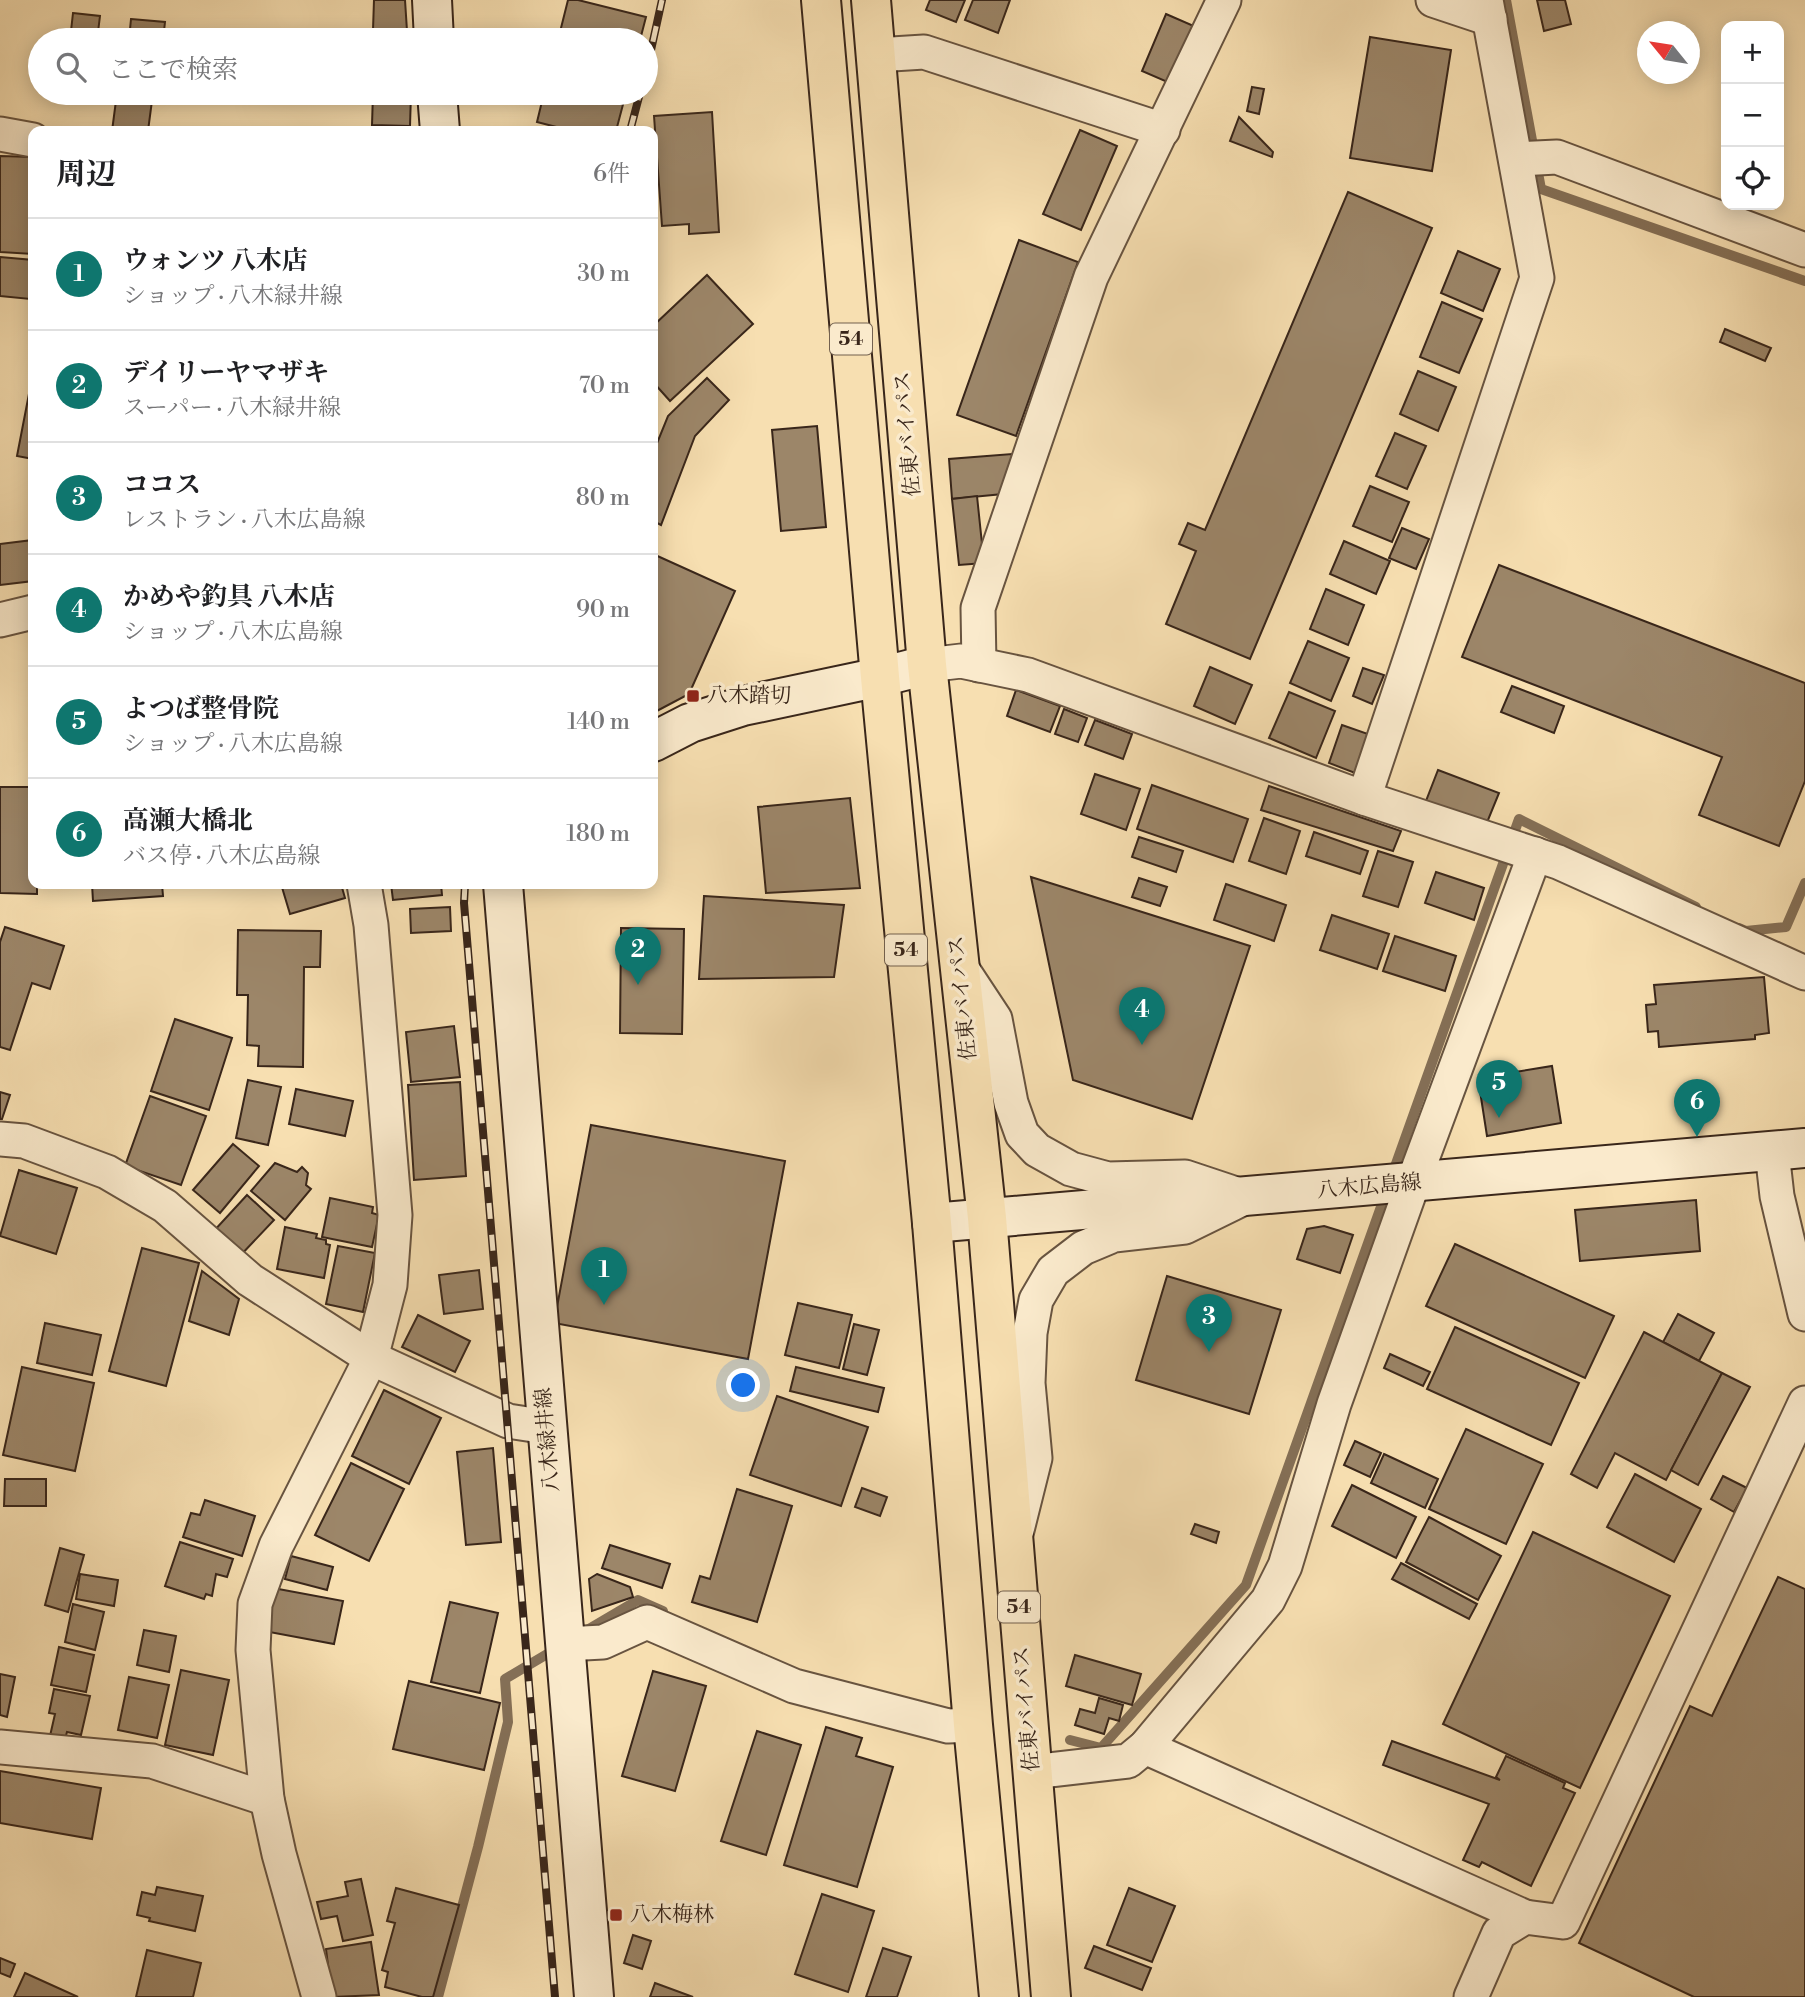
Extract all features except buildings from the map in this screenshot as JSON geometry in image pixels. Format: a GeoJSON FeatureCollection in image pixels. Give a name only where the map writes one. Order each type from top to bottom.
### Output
{"type":"FeatureCollection","features":[{"type":"Feature","properties":{"kind":"highway","name":"54"},"geometry":{"type":"LineString","coordinates":[[821,0],[999,1997]]}},
{"type":"Feature","properties":{"kind":"highway","name":"佐東バイパス"},"geometry":{"type":"LineString","coordinates":[[871,0],[927,665],[987,1218],[1051,1997]]}},
{"type":"Feature","properties":{"kind":"main road"},"geometry":{"type":"LineString","coordinates":[[432,0],[433,28]]}},
{"type":"Feature","properties":{"kind":"main road"},"geometry":{"type":"LineString","coordinates":[[438,105],[440,126]]}},
{"type":"Feature","properties":{"kind":"main road"},"geometry":{"type":"LineString","coordinates":[[658,740],[690,723],[743,706],[927,665]]}},
{"type":"Feature","properties":{"kind":"main road","name":"八木緑井線"},"geometry":{"type":"LineString","coordinates":[[503,889],[594,1997]]}},
{"type":"Feature","properties":{"kind":"main road","name":"八木広島線"},"geometry":{"type":"LineString","coordinates":[[932,1223],[1788,1150]]}},
{"type":"Feature","properties":{"kind":"street"},"geometry":{"type":"LineString","coordinates":[[979,665],[978,608],[1091,277],[1224,0]]}},
{"type":"Feature","properties":{"kind":"street"},"geometry":{"type":"LineString","coordinates":[[1364,797],[1537,278],[1488,9],[1433,0]]}},
{"type":"Feature","properties":{"kind":"street"},"geometry":{"type":"LineString","coordinates":[[876,55],[924,52],[1163,130]]}},
{"type":"Feature","properties":{"kind":"street"},"geometry":{"type":"LineString","coordinates":[[0,134],[28,138]]}},
{"type":"Feature","properties":{"kind":"street"},"geometry":{"type":"LineString","coordinates":[[1516,159],[1557,157],[1805,250]]}},
{"type":"Feature","properties":{"kind":"street"},"geometry":{"type":"LineString","coordinates":[[0,620],[28,613]]}},
{"type":"Feature","properties":{"kind":"street"},"geometry":{"type":"LineString","coordinates":[[927,665],[961,661],[1028,675],[1364,797],[1558,862],[1802,964]]}},
{"type":"Feature","properties":{"kind":"street"},"geometry":{"type":"LineString","coordinates":[[1032,1772],[1128,1760],[1145,1746],[1268,1600],[1285,1566],[1334,1404],[1535,854]]}},
{"type":"Feature","properties":{"kind":"street"},"geometry":{"type":"LineString","coordinates":[[319,1997],[279,1854],[267,1799],[253,1650],[255,1604],[276,1546],[371,1358],[390,1285],[396,1215],[371,925],[365,889]]}},
{"type":"Feature","properties":{"kind":"street"},"geometry":{"type":"LineString","coordinates":[[960,966],[995,1019],[1011,1103],[1021,1134],[1037,1150],[1071,1169],[1108,1179],[1185,1177],[1245,1197]]}},
{"type":"Feature","properties":{"kind":"street"},"geometry":{"type":"LineString","coordinates":[[0,1139],[24,1141],[107,1172],[142,1192],[165,1206],[250,1280],[371,1358],[508,1421],[547,1427]]}},
{"type":"Feature","properties":{"kind":"street"},"geometry":{"type":"LineString","coordinates":[[1788,1150],[1777,1196],[1805,1314]]}},
{"type":"Feature","properties":{"kind":"street"},"geometry":{"type":"LineString","coordinates":[[1014,1544],[1035,1458],[1028,1383],[1030,1333],[1036,1300],[1053,1271],[1083,1248],[1114,1235],[1185,1227],[1245,1197]]}},
{"type":"Feature","properties":{"kind":"street"},"geometry":{"type":"LineString","coordinates":[[1145,1746],[1525,1917],[1563,1922],[1805,1403]]}},
{"type":"Feature","properties":{"kind":"street"},"geometry":{"type":"LineString","coordinates":[[565,1644],[603,1643],[647,1622],[794,1686],[948,1726],[973,1725]]}},
{"type":"Feature","properties":{"kind":"street"},"geometry":{"type":"LineString","coordinates":[[0,1747],[152,1761],[267,1799]]}},
{"type":"Feature","properties":{"kind":"street"},"geometry":{"type":"LineString","coordinates":[[1471,1997],[1499,1933],[1525,1917]]}},
{"type":"Feature","properties":{"kind":"waterway"},"geometry":{"type":"LineString","coordinates":[[1506,0],[1541,189],[1805,281]]}},
{"type":"Feature","properties":{"kind":"waterway"},"geometry":{"type":"LineString","coordinates":[[1392,1175],[1519,819],[1696,907]]}},
{"type":"Feature","properties":{"kind":"waterway"},"geometry":{"type":"LineString","coordinates":[[1739,928],[1746,931],[1786,927],[1805,883]]}},
{"type":"Feature","properties":{"kind":"waterway"},"geometry":{"type":"LineString","coordinates":[[1070,1740],[1101,1748],[1246,1585],[1387,1190]]}},
{"type":"Feature","properties":{"kind":"waterway"},"geometry":{"type":"LineString","coordinates":[[582,1633],[638,1600],[663,1611]]}},
{"type":"Feature","properties":{"kind":"waterway"},"geometry":{"type":"LineString","coordinates":[[438,1997],[508,1722],[505,1679],[559,1647]]}},
{"type":"Feature","properties":{"kind":"railway"},"geometry":{"type":"LineString","coordinates":[[656,28],[662,0]]}},
{"type":"Feature","properties":{"kind":"railway"},"geometry":{"type":"LineString","coordinates":[[631,126],[637,105]]}},
{"type":"Feature","properties":{"kind":"railway"},"geometry":{"type":"LineString","coordinates":[[465,889],[555,1997]]}},
{"type":"Feature","properties":{"kind":"place","name":"八木踏切"},"geometry":{"type":"Point","coordinates":[693,696]}},
{"type":"Feature","properties":{"kind":"place","name":"デイリーヤマザキ"},"geometry":{"type":"Point","coordinates":[638,985]}},
{"type":"Feature","properties":{"kind":"place","name":"かめや釣具 八木店"},"geometry":{"type":"Point","coordinates":[1142,1045]}},
{"type":"Feature","properties":{"kind":"place","name":"よつば整骨院"},"geometry":{"type":"Point","coordinates":[1499,1118]}},
{"type":"Feature","properties":{"kind":"place","name":"高瀬大橋北"},"geometry":{"type":"Point","coordinates":[1697,1137]}},
{"type":"Feature","properties":{"kind":"place","name":"ウォンツ 八木店"},"geometry":{"type":"Point","coordinates":[604,1305]}},
{"type":"Feature","properties":{"kind":"place","name":"ココス"},"geometry":{"type":"Point","coordinates":[1209,1352]}},
{"type":"Feature","properties":{"kind":"place","name":"八木梅林"},"geometry":{"type":"Point","coordinates":[616,1915]}}]}
